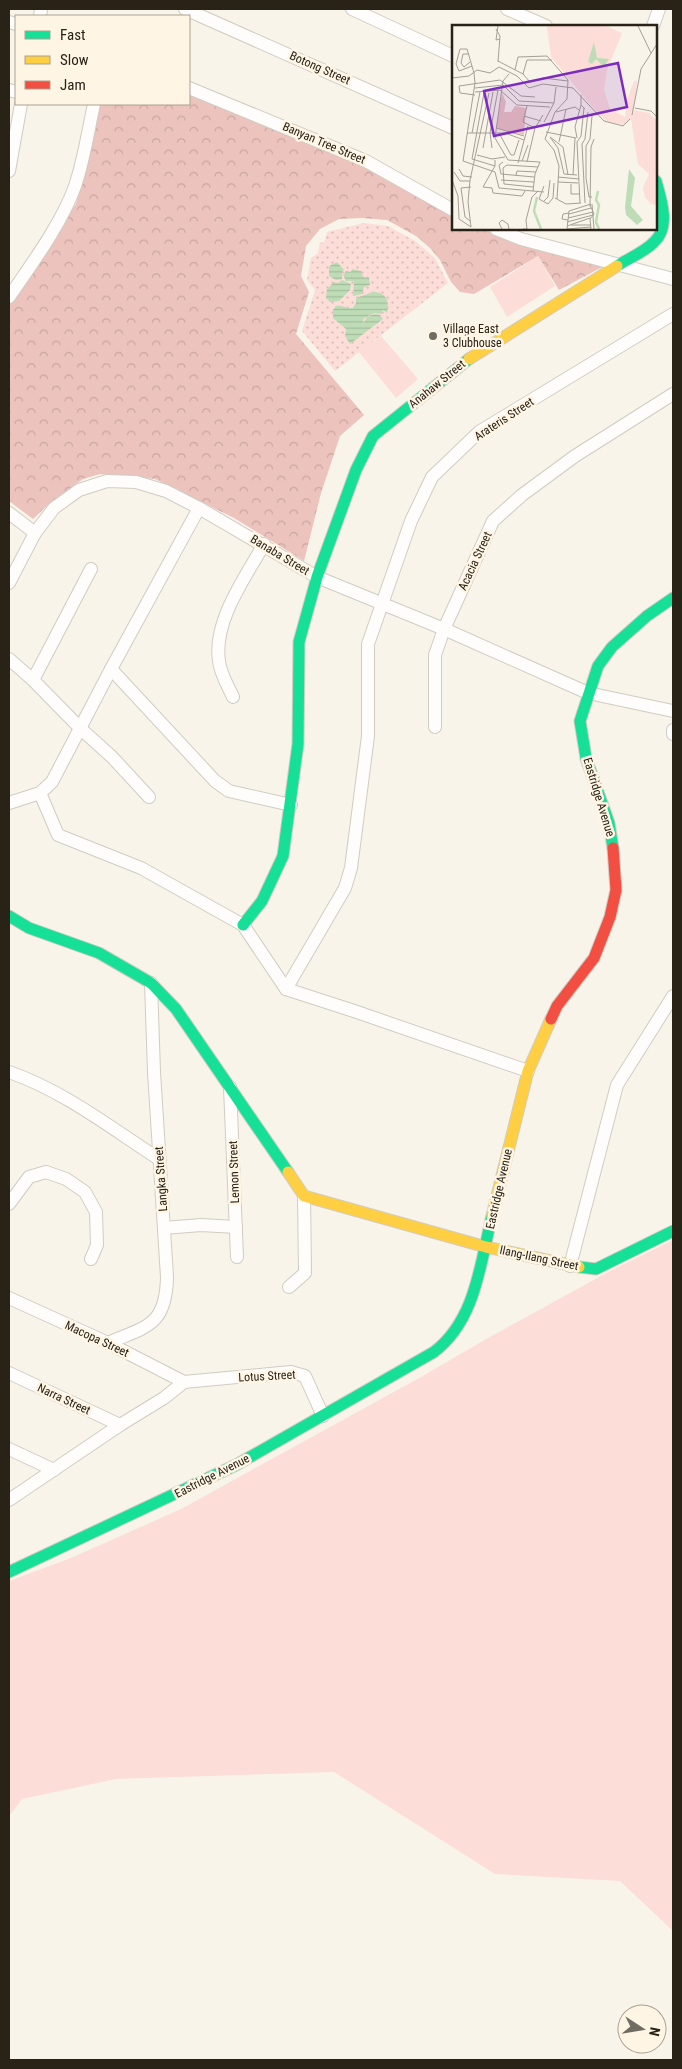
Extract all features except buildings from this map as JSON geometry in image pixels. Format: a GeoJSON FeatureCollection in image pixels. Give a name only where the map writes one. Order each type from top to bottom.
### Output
{"type":"FeatureCollection","features":[{"type":"Feature","properties":{"kind":"street","name":"Botong Street"},"geometry":{"type":"LineString","coordinates":[[185,9],[452,128]]}},
{"type":"Feature","properties":{"kind":"street"},"geometry":{"type":"LineString","coordinates":[[352,9],[452,56]]}},
{"type":"Feature","properties":{"kind":"street"},"geometry":{"type":"LineString","coordinates":[[507,9],[544,25]]}},
{"type":"Feature","properties":{"kind":"street"},"geometry":{"type":"LineString","coordinates":[[654,25],[659,9]]}},
{"type":"Feature","properties":{"kind":"street","name":"Banyan Tree Street"},"geometry":{"type":"LineString","coordinates":[[190,88],[366,161],[452,209]]}},
{"type":"Feature","properties":{"kind":"street"},"geometry":{"type":"LineString","coordinates":[[9,171],[21,105]]}},
{"type":"Feature","properties":{"kind":"street"},"geometry":{"type":"LineString","coordinates":[[9,297],[31,265],[69,202],[76,184],[94,105]]}},
{"type":"Feature","properties":{"kind":"street","name":"Anahaw Street"},"geometry":{"type":"LineString","coordinates":[[243,925],[262,901],[283,856],[298,744],[298,642],[317,577],[356,470],[372,436],[476,353],[655,242],[662,232],[657,188]]}},
{"type":"Feature","properties":{"kind":"street"},"geometry":{"type":"LineString","coordinates":[[498,230],[521,239],[673,279]]}},
{"type":"Feature","properties":{"kind":"street","name":"Arateris Street"},"geometry":{"type":"LineString","coordinates":[[286,989],[345,888],[351,868],[368,736],[368,644],[411,520],[432,477],[479,432],[673,314]]}},
{"type":"Feature","properties":{"kind":"street","name":"Acacia Street"},"geometry":{"type":"LineString","coordinates":[[435,727],[435,655],[444,629],[493,521],[522,495],[576,456],[673,394]]}},
{"type":"Feature","properties":{"kind":"street","name":"Banaba Street"},"geometry":{"type":"LineString","coordinates":[[9,583],[35,532],[54,508],[79,490],[107,481],[136,482],[166,491],[199,508],[264,544],[317,577],[444,629],[588,693],[673,711]]}},
{"type":"Feature","properties":{"kind":"street"},"geometry":{"type":"LineString","coordinates":[[9,803],[40,793],[52,782],[199,508]]}},
{"type":"Feature","properties":{"kind":"street"},"geometry":{"type":"LineString","coordinates":[[9,513],[35,532]]}},
{"type":"Feature","properties":{"kind":"street"},"geometry":{"type":"LineString","coordinates":[[233,697],[219,663],[218,641],[224,619],[264,544]]}},
{"type":"Feature","properties":{"kind":"street"},"geometry":{"type":"LineString","coordinates":[[33,680],[91,569]]}},
{"type":"Feature","properties":{"kind":"street","name":"Eastridge Avenue"},"geometry":{"type":"LineString","coordinates":[[9,1572],[204,1481],[437,1351],[457,1331],[470,1305],[486,1247],[528,1071],[557,1006],[594,958],[610,917],[616,890],[614,847],[609,823],[586,758],[580,721],[588,693],[598,666],[612,647],[647,616],[673,598]]}},
{"type":"Feature","properties":{"kind":"street"},"geometry":{"type":"LineString","coordinates":[[9,659],[33,680],[80,729],[112,757],[149,797]]}},
{"type":"Feature","properties":{"kind":"street"},"geometry":{"type":"LineString","coordinates":[[111,669],[214,781],[229,791],[291,805]]}},
{"type":"Feature","properties":{"kind":"street"},"geometry":{"type":"LineString","coordinates":[[40,793],[58,835],[141,868],[243,925],[286,989],[528,1071]]}},
{"type":"Feature","properties":{"kind":"street"},"geometry":{"type":"LineString","coordinates":[[9,916],[29,928],[98,953],[151,983],[176,1009],[304,1196],[304,1272],[290,1287]]}},
{"type":"Feature","properties":{"kind":"street","name":"Langka Street"},"geometry":{"type":"LineString","coordinates":[[108,1343],[152,1323],[162,1311],[167,1295],[168,1277],[159,1159],[151,983]]}},
{"type":"Feature","properties":{"kind":"street"},"geometry":{"type":"LineString","coordinates":[[570,1266],[618,1085],[673,996]]}},
{"type":"Feature","properties":{"kind":"street"},"geometry":{"type":"LineString","coordinates":[[9,1072],[60,1094],[159,1159]]}},
{"type":"Feature","properties":{"kind":"street","name":"Lemon Street"},"geometry":{"type":"LineString","coordinates":[[230,1087],[237,1257]]}},
{"type":"Feature","properties":{"kind":"street"},"geometry":{"type":"LineString","coordinates":[[9,1204],[29,1177],[46,1172],[66,1179],[85,1192],[96,1212],[97,1245],[92,1259]]}},
{"type":"Feature","properties":{"kind":"street","name":"Ilang-Ilang Street"},"geometry":{"type":"LineString","coordinates":[[304,1196],[486,1247],[570,1266],[596,1269],[673,1232]]}},
{"type":"Feature","properties":{"kind":"street"},"geometry":{"type":"LineString","coordinates":[[164,1228],[201,1225],[236,1227]]}},
{"type":"Feature","properties":{"kind":"street","name":"Macopa Street"},"geometry":{"type":"LineString","coordinates":[[9,1298],[108,1343],[184,1382]]}},
{"type":"Feature","properties":{"kind":"street","name":"Lotus Street"},"geometry":{"type":"LineString","coordinates":[[184,1382],[291,1372],[300,1374],[305,1376],[323,1416]]}},
{"type":"Feature","properties":{"kind":"street","name":"Narra Street"},"geometry":{"type":"LineString","coordinates":[[9,1373],[120,1425]]}},
{"type":"Feature","properties":{"kind":"street"},"geometry":{"type":"LineString","coordinates":[[9,1500],[120,1425],[164,1398],[184,1382]]}},
{"type":"Feature","properties":{"kind":"street"},"geometry":{"type":"LineString","coordinates":[[9,1449],[54,1470]]}},
{"type":"Feature","properties":{"kind":"shaded area"},"geometry":{"type":"Polygon","coordinates":[[[364,223],[388,226],[415,241],[435,258],[448,283],[335,371],[302,331],[315,290],[307,280],[311,258],[318,253],[320,242],[324,243],[327,232],[364,223]]]}},
{"type":"Feature","properties":{"kind":"shaded area"},"geometry":{"type":"Polygon","coordinates":[[[538,256],[555,286],[507,317],[490,287],[538,256]]]}},
{"type":"Feature","properties":{"kind":"shaded area"},"geometry":{"type":"Polygon","coordinates":[[[337,262],[344,270],[342,272],[342,279],[336,280],[329,276],[329,267],[337,262]]]}},
{"type":"Feature","properties":{"kind":"shaded area"},"geometry":{"type":"Polygon","coordinates":[[[352,269],[361,271],[363,277],[369,278],[370,285],[364,287],[362,294],[353,296],[354,281],[346,281],[343,275],[346,271],[351,272],[352,269]]]}},
{"type":"Feature","properties":{"kind":"shaded area"},"geometry":{"type":"Polygon","coordinates":[[[342,280],[351,284],[350,290],[339,301],[330,302],[326,298],[327,289],[334,282],[338,283],[342,280]]]}},
{"type":"Feature","properties":{"kind":"shaded area"},"geometry":{"type":"Polygon","coordinates":[[[373,292],[384,295],[386,298],[388,305],[387,313],[383,310],[381,314],[374,313],[364,318],[362,325],[371,315],[380,315],[383,319],[350,344],[345,336],[346,329],[333,318],[333,310],[336,306],[353,308],[356,298],[373,292]]]}},
{"type":"Feature","properties":{"kind":"shaded area"},"geometry":{"type":"Polygon","coordinates":[[[381,336],[418,379],[396,398],[359,352],[381,336]]]}},
{"type":"Feature","properties":{"kind":"shaded area"},"geometry":{"type":"Polygon","coordinates":[[[673,1240],[673,1931],[620,1881],[495,1874],[334,1772],[116,1779],[22,1799],[9,1816],[9,1581],[71,1558],[181,1509],[612,1270],[673,1240]]]}},
{"type":"Feature","properties":{"kind":"green space"},"geometry":{"type":"Polygon","coordinates":[[[190,93],[363,165],[452,215],[452,230],[485,230],[521,245],[604,266],[559,290],[538,256],[474,294],[460,292],[451,282],[440,260],[430,248],[416,236],[387,220],[339,219],[320,229],[306,246],[301,276],[309,292],[296,334],[364,415],[340,436],[321,493],[304,561],[234,518],[155,479],[100,474],[83,479],[50,503],[33,519],[9,501],[9,303],[76,204],[98,105],[190,105],[190,93]]]}},
{"type":"Feature","properties":{"kind":"traffic: fast"},"geometry":{"type":"LineString","coordinates":[[617,266],[646,249],[659,236],[662,229],[663,213],[657,185]]}},
{"type":"Feature","properties":{"kind":"traffic: fast"},"geometry":{"type":"LineString","coordinates":[[243,925],[262,901],[283,856],[298,744],[299,642],[317,577],[356,470],[373,436],[469,359]]}},
{"type":"Feature","properties":{"kind":"traffic: fast"},"geometry":{"type":"LineString","coordinates":[[613,848],[609,823],[586,758],[580,721],[598,666],[612,647],[647,616],[673,598]]}},
{"type":"Feature","properties":{"kind":"traffic: fast"},"geometry":{"type":"LineString","coordinates":[[9,916],[29,928],[99,953],[151,983],[176,1009],[288,1172]]}},
{"type":"Feature","properties":{"kind":"traffic: fast"},"geometry":{"type":"LineString","coordinates":[[9,1572],[236,1465],[434,1352],[448,1339],[468,1308],[479,1272],[492,1216]]}},
{"type":"Feature","properties":{"kind":"traffic: fast"},"geometry":{"type":"LineString","coordinates":[[579,1267],[596,1269],[673,1231]]}},
{"type":"Feature","properties":{"kind":"traffic: slow"},"geometry":{"type":"LineString","coordinates":[[469,359],[617,266]]}},
{"type":"Feature","properties":{"kind":"traffic: slow"},"geometry":{"type":"LineString","coordinates":[[492,1216],[528,1071],[551,1019]]}},
{"type":"Feature","properties":{"kind":"traffic: slow"},"geometry":{"type":"LineString","coordinates":[[288,1172],[304,1196],[486,1247],[579,1267]]}},
{"type":"Feature","properties":{"kind":"traffic: jam"},"geometry":{"type":"LineString","coordinates":[[551,1019],[557,1006],[594,958],[610,917],[616,890],[613,848]]}},
{"type":"Feature","properties":{"kind":"place","name":"Village East 3 Clubhouse"},"geometry":{"type":"Point","coordinates":[433,336]}}]}
